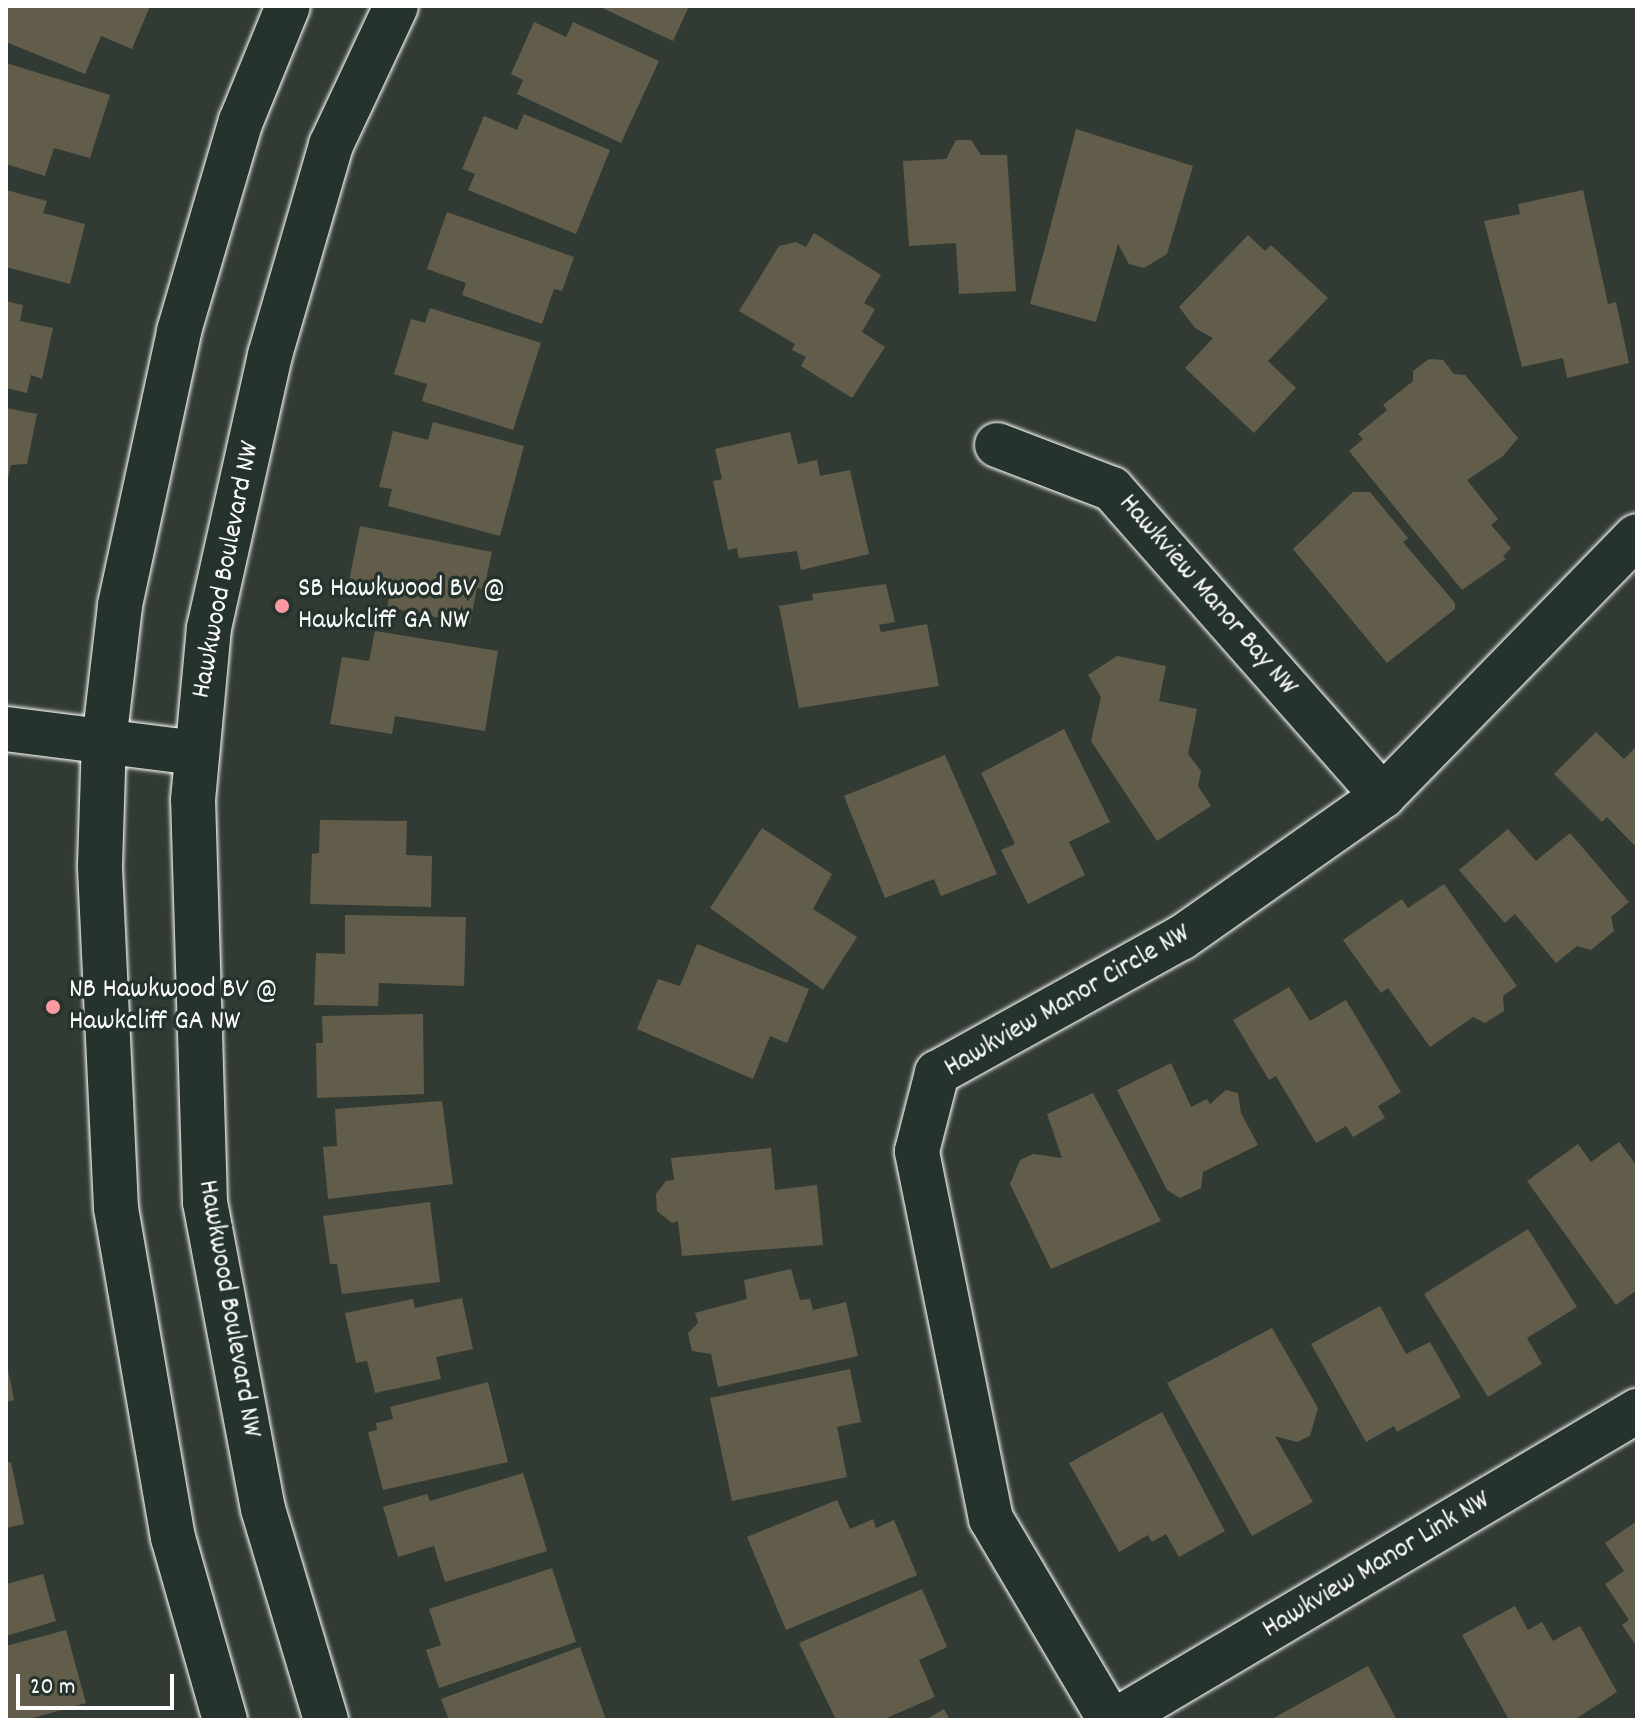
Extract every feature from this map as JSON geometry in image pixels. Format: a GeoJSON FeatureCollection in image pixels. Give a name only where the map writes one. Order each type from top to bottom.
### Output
{"type":"FeatureCollection","features":[{"type":"Feature","properties":{"kind":"street"},"geometry":{"type":"LineString","coordinates":[[225,1720],[173,1538],[116,1208],[100,866],[104,742],[120,605],[179,331],[241,121],[288,6]]}},
{"type":"Feature","properties":{"kind":"street","name":"Hawkwood Boulevard NW"},"geometry":{"type":"LineString","coordinates":[[326,1720],[263,1509],[205,1202],[192,864],[195,753],[209,628],[270,355],[331,145],[396,6]]}},
{"type":"Feature","properties":{"kind":"street","name":"Hawkview Manor Bay NW"},"geometry":{"type":"LineString","coordinates":[[997,445],[1112,489],[1383,796]]}},
{"type":"Feature","properties":{"kind":"street","name":"Hawkview Manor Circle NW"},"geometry":{"type":"LineString","coordinates":[[1110,1720],[991,1519],[917,1151],[937,1073],[1181,938],[1383,796],[1637,536]]}},
{"type":"Feature","properties":{"kind":"street"},"geometry":{"type":"LineString","coordinates":[[6,729],[195,753]]}},
{"type":"Feature","properties":{"kind":"street","name":"Hawkview Manor Link NW"},"geometry":{"type":"LineString","coordinates":[[1116,1720],[1637,1411]]}},
{"type":"Feature","properties":{"kind":"building"},"geometry":{"type":"Polygon","coordinates":[[[6,6],[150,6],[132,49],[101,36],[85,74],[6,42],[6,6]]]}},
{"type":"Feature","properties":{"kind":"building"},"geometry":{"type":"Polygon","coordinates":[[[598,6],[689,6],[673,41],[598,6]]]}},
{"type":"Feature","properties":{"kind":"building"},"geometry":{"type":"Polygon","coordinates":[[[534,22],[566,37],[573,22],[659,61],[621,143],[517,94],[523,80],[511,74],[534,22]]]}},
{"type":"Feature","properties":{"kind":"building"},"geometry":{"type":"Polygon","coordinates":[[[6,63],[110,95],[90,158],[54,148],[45,176],[6,164],[6,63]]]}},
{"type":"Feature","properties":{"kind":"building"},"geometry":{"type":"Polygon","coordinates":[[[524,114],[610,150],[576,234],[468,190],[475,174],[462,169],[484,116],[517,130],[524,114]]]}},
{"type":"Feature","properties":{"kind":"building"},"geometry":{"type":"Polygon","coordinates":[[[1076,129],[1193,166],[1167,254],[1144,268],[1129,264],[1118,244],[1096,322],[1030,304],[1076,129]]]}},
{"type":"Feature","properties":{"kind":"building"},"geometry":{"type":"Polygon","coordinates":[[[956,140],[971,140],[981,155],[1007,155],[1016,291],[959,294],[956,243],[909,246],[903,161],[946,159],[956,140]]]}},
{"type":"Feature","properties":{"kind":"building"},"geometry":{"type":"Polygon","coordinates":[[[6,190],[47,201],[43,213],[85,224],[70,284],[6,267],[6,190]]]}},
{"type":"Feature","properties":{"kind":"building"},"geometry":{"type":"Polygon","coordinates":[[[1583,190],[1608,304],[1616,302],[1629,363],[1567,378],[1563,358],[1522,367],[1484,221],[1520,214],[1518,204],[1583,190]]]}},
{"type":"Feature","properties":{"kind":"building"},"geometry":{"type":"Polygon","coordinates":[[[447,212],[574,257],[562,291],[554,289],[542,324],[462,295],[466,283],[427,269],[447,212]]]}},
{"type":"Feature","properties":{"kind":"building"},"geometry":{"type":"Polygon","coordinates":[[[814,233],[881,275],[864,303],[875,309],[862,332],[885,347],[852,398],[801,366],[806,357],[792,350],[795,344],[739,311],[779,246],[796,242],[806,247],[814,233]]]}},
{"type":"Feature","properties":{"kind":"building"},"geometry":{"type":"Polygon","coordinates":[[[1248,235],[1265,251],[1271,245],[1328,298],[1268,361],[1296,388],[1254,433],[1185,368],[1213,338],[1195,328],[1179,307],[1248,235]]]}},
{"type":"Feature","properties":{"kind":"building"},"geometry":{"type":"Polygon","coordinates":[[[6,301],[23,305],[20,321],[53,328],[42,379],[31,375],[27,393],[6,388],[6,301]]]}},
{"type":"Feature","properties":{"kind":"building"},"geometry":{"type":"Polygon","coordinates":[[[430,308],[541,343],[513,430],[422,401],[427,384],[394,374],[411,319],[425,323],[430,308]]]}},
{"type":"Feature","properties":{"kind":"building"},"geometry":{"type":"Polygon","coordinates":[[[1429,359],[1443,360],[1454,374],[1465,375],[1518,438],[1503,456],[1467,480],[1498,519],[1491,525],[1511,548],[1503,556],[1506,559],[1462,590],[1349,451],[1363,439],[1358,434],[1387,410],[1383,405],[1413,381],[1413,371],[1429,359]]]}},
{"type":"Feature","properties":{"kind":"building"},"geometry":{"type":"Polygon","coordinates":[[[6,408],[37,414],[27,464],[11,465],[7,483],[6,408]]]}},
{"type":"Feature","properties":{"kind":"building"},"geometry":{"type":"Polygon","coordinates":[[[433,422],[524,446],[500,536],[388,506],[392,489],[379,487],[393,431],[428,440],[433,422]]]}},
{"type":"Feature","properties":{"kind":"building"},"geometry":{"type":"Polygon","coordinates":[[[790,432],[798,464],[817,460],[820,476],[850,470],[869,554],[801,570],[797,551],[739,558],[737,548],[728,550],[713,481],[722,479],[715,449],[790,432]]]}},
{"type":"Feature","properties":{"kind":"building"},"geometry":{"type":"Polygon","coordinates":[[[1353,492],[1370,492],[1408,538],[1403,542],[1455,603],[1455,609],[1387,663],[1293,549],[1353,492]]]}},
{"type":"Feature","properties":{"kind":"building"},"geometry":{"type":"Polygon","coordinates":[[[360,526],[492,552],[484,589],[477,588],[470,624],[387,607],[390,594],[348,586],[360,526]]]}},
{"type":"Feature","properties":{"kind":"building"},"geometry":{"type":"Polygon","coordinates":[[[886,584],[895,622],[879,625],[881,632],[927,624],[939,686],[799,708],[779,606],[813,600],[812,594],[886,584]]]}},
{"type":"Feature","properties":{"kind":"building"},"geometry":{"type":"Polygon","coordinates":[[[375,631],[498,651],[485,731],[395,716],[392,734],[330,724],[342,657],[369,661],[375,631]]]}},
{"type":"Feature","properties":{"kind":"building"},"geometry":{"type":"Polygon","coordinates":[[[1117,656],[1166,666],[1159,701],[1197,709],[1188,754],[1201,771],[1198,786],[1211,806],[1157,841],[1091,741],[1101,697],[1088,675],[1117,656]]]}},
{"type":"Feature","properties":{"kind":"building"},"geometry":{"type":"Polygon","coordinates":[[[1064,729],[1110,822],[1069,842],[1085,875],[1028,904],[1001,850],[1015,844],[981,773],[1064,729]]]}},
{"type":"Feature","properties":{"kind":"building"},"geometry":{"type":"Polygon","coordinates":[[[1596,732],[1624,759],[1637,746],[1637,848],[1607,817],[1602,822],[1554,774],[1596,732]]]}},
{"type":"Feature","properties":{"kind":"building"},"geometry":{"type":"Polygon","coordinates":[[[945,755],[997,874],[941,896],[934,879],[885,898],[844,796],[945,755]]]}},
{"type":"Feature","properties":{"kind":"building"},"geometry":{"type":"Polygon","coordinates":[[[320,820],[407,821],[406,855],[432,856],[431,907],[310,904],[312,854],[319,853],[320,820]]]}},
{"type":"Feature","properties":{"kind":"building"},"geometry":{"type":"Polygon","coordinates":[[[762,828],[832,874],[813,909],[857,937],[823,990],[710,908],[762,828]]]}},
{"type":"Feature","properties":{"kind":"building"},"geometry":{"type":"Polygon","coordinates":[[[1508,829],[1536,861],[1570,833],[1629,902],[1611,917],[1614,931],[1591,950],[1577,946],[1556,963],[1515,914],[1505,923],[1459,870],[1508,829]]]}},
{"type":"Feature","properties":{"kind":"building"},"geometry":{"type":"Polygon","coordinates":[[[1444,884],[1517,986],[1503,996],[1504,1011],[1485,1023],[1473,1017],[1430,1047],[1388,988],[1381,993],[1343,940],[1402,899],[1408,908],[1444,884]]]}},
{"type":"Feature","properties":{"kind":"building"},"geometry":{"type":"Polygon","coordinates":[[[345,915],[466,917],[464,986],[379,983],[378,1006],[314,1005],[316,953],[345,954],[345,915]]]}},
{"type":"Feature","properties":{"kind":"building"},"geometry":{"type":"Polygon","coordinates":[[[697,944],[809,989],[787,1043],[770,1036],[753,1079],[637,1029],[658,979],[680,986],[697,944]]]}},
{"type":"Feature","properties":{"kind":"building"},"geometry":{"type":"Polygon","coordinates":[[[1289,987],[1310,1021],[1346,1000],[1401,1092],[1378,1106],[1385,1118],[1353,1137],[1346,1126],[1316,1143],[1276,1076],[1269,1080],[1233,1020],[1289,987]]]}},
{"type":"Feature","properties":{"kind":"building"},"geometry":{"type":"Polygon","coordinates":[[[423,1014],[424,1094],[317,1098],[316,1043],[323,1043],[322,1016],[423,1014]]]}},
{"type":"Feature","properties":{"kind":"building"},"geometry":{"type":"Polygon","coordinates":[[[1171,1063],[1191,1107],[1207,1099],[1210,1104],[1226,1090],[1238,1093],[1241,1113],[1258,1145],[1203,1172],[1201,1188],[1180,1198],[1167,1190],[1117,1090],[1171,1063]]]}},
{"type":"Feature","properties":{"kind":"building"},"geometry":{"type":"Polygon","coordinates":[[[1093,1093],[1161,1221],[1051,1269],[1010,1184],[1020,1160],[1033,1154],[1062,1158],[1047,1114],[1093,1093]]]}},
{"type":"Feature","properties":{"kind":"building"},"geometry":{"type":"Polygon","coordinates":[[[442,1101],[453,1184],[328,1199],[323,1147],[337,1146],[335,1109],[442,1101]]]}},
{"type":"Feature","properties":{"kind":"building"},"geometry":{"type":"Polygon","coordinates":[[[1619,1142],[1637,1166],[1637,1290],[1616,1305],[1527,1181],[1578,1144],[1591,1162],[1619,1142]]]}},
{"type":"Feature","properties":{"kind":"building"},"geometry":{"type":"Polygon","coordinates":[[[771,1148],[775,1190],[817,1185],[823,1245],[682,1256],[678,1221],[672,1223],[657,1211],[656,1194],[666,1181],[674,1180],[671,1158],[771,1148]]]}},
{"type":"Feature","properties":{"kind":"building"},"geometry":{"type":"Polygon","coordinates":[[[430,1202],[440,1282],[342,1294],[337,1264],[330,1264],[323,1216],[430,1202]]]}},
{"type":"Feature","properties":{"kind":"building"},"geometry":{"type":"Polygon","coordinates":[[[1528,1229],[1577,1307],[1527,1338],[1542,1364],[1488,1397],[1424,1294],[1528,1229]]]}},
{"type":"Feature","properties":{"kind":"building"},"geometry":{"type":"Polygon","coordinates":[[[791,1269],[800,1300],[810,1299],[813,1310],[846,1302],[858,1356],[718,1387],[711,1354],[692,1351],[688,1333],[698,1323],[695,1313],[747,1299],[744,1280],[791,1269]]]}},
{"type":"Feature","properties":{"kind":"building"},"geometry":{"type":"Polygon","coordinates":[[[462,1298],[473,1349],[436,1357],[441,1379],[375,1393],[367,1361],[356,1363],[345,1313],[413,1299],[415,1308],[462,1298]]]}},
{"type":"Feature","properties":{"kind":"building"},"geometry":{"type":"Polygon","coordinates":[[[1380,1306],[1406,1354],[1430,1342],[1461,1397],[1397,1432],[1394,1426],[1366,1442],[1311,1344],[1380,1306]]]}},
{"type":"Feature","properties":{"kind":"building"},"geometry":{"type":"Polygon","coordinates":[[[1272,1328],[1318,1408],[1310,1436],[1297,1442],[1275,1436],[1313,1502],[1252,1536],[1167,1383],[1272,1328]]]}},
{"type":"Feature","properties":{"kind":"building"},"geometry":{"type":"Polygon","coordinates":[[[6,1359],[14,1400],[6,1402],[6,1359]]]}},
{"type":"Feature","properties":{"kind":"building"},"geometry":{"type":"Polygon","coordinates":[[[850,1369],[861,1422],[837,1427],[847,1477],[732,1501],[710,1398],[850,1369]]]}},
{"type":"Feature","properties":{"kind":"building"},"geometry":{"type":"Polygon","coordinates":[[[488,1382],[508,1462],[383,1490],[368,1432],[377,1430],[376,1423],[393,1419],[390,1407],[488,1382]]]}},
{"type":"Feature","properties":{"kind":"building"},"geometry":{"type":"Polygon","coordinates":[[[1162,1412],[1225,1531],[1179,1557],[1166,1534],[1152,1542],[1148,1535],[1119,1552],[1069,1463],[1162,1412]]]}},
{"type":"Feature","properties":{"kind":"building"},"geometry":{"type":"Polygon","coordinates":[[[11,1462],[24,1524],[6,1528],[6,1463],[11,1462]]]}},
{"type":"Feature","properties":{"kind":"building"},"geometry":{"type":"Polygon","coordinates":[[[523,1473],[547,1551],[445,1582],[434,1546],[398,1557],[383,1507],[427,1494],[430,1501],[523,1473]]]}},
{"type":"Feature","properties":{"kind":"building"},"geometry":{"type":"Polygon","coordinates":[[[837,1500],[850,1529],[873,1519],[876,1528],[894,1520],[917,1575],[786,1630],[747,1537],[837,1500]]]}},
{"type":"Feature","properties":{"kind":"building"},"geometry":{"type":"Polygon","coordinates":[[[1637,1521],[1637,1647],[1622,1625],[1629,1620],[1605,1584],[1624,1571],[1605,1543],[1637,1521]]]}},
{"type":"Feature","properties":{"kind":"building"},"geometry":{"type":"Polygon","coordinates":[[[552,1568],[576,1642],[439,1688],[426,1650],[441,1645],[429,1609],[552,1568]]]}},
{"type":"Feature","properties":{"kind":"building"},"geometry":{"type":"Polygon","coordinates":[[[43,1574],[56,1621],[6,1636],[6,1584],[43,1574]]]}},
{"type":"Feature","properties":{"kind":"building"},"geometry":{"type":"Polygon","coordinates":[[[922,1589],[947,1647],[919,1660],[935,1697],[882,1720],[836,1720],[799,1643],[922,1589]]]}},
{"type":"Feature","properties":{"kind":"building"},"geometry":{"type":"Polygon","coordinates":[[[1515,1606],[1528,1630],[1542,1622],[1553,1641],[1580,1626],[1617,1692],[1574,1720],[1509,1720],[1462,1635],[1515,1606]]]}},
{"type":"Feature","properties":{"kind":"building"},"geometry":{"type":"Polygon","coordinates":[[[66,1630],[86,1703],[26,1720],[6,1720],[6,1646],[66,1630]]]}},
{"type":"Feature","properties":{"kind":"building"},"geometry":{"type":"Polygon","coordinates":[[[580,1647],[606,1720],[449,1720],[441,1699],[580,1647]]]}},
{"type":"Feature","properties":{"kind":"building"},"geometry":{"type":"Polygon","coordinates":[[[1368,1666],[1397,1720],[1270,1720],[1368,1666]]]}},
{"type":"Feature","properties":{"kind":"building"},"geometry":{"type":"Polygon","coordinates":[[[944,1709],[950,1720],[925,1720],[944,1709]]]}},
{"type":"Feature","properties":{"kind":"place","name":"SB Hawkwood BV @ Hawkcliff GA NW"},"geometry":{"type":"Point","coordinates":[282,606]}},
{"type":"Feature","properties":{"kind":"place","name":"NB Hawkwood BV @ Hawkcliff GA NW"},"geometry":{"type":"Point","coordinates":[53,1007]}}]}
